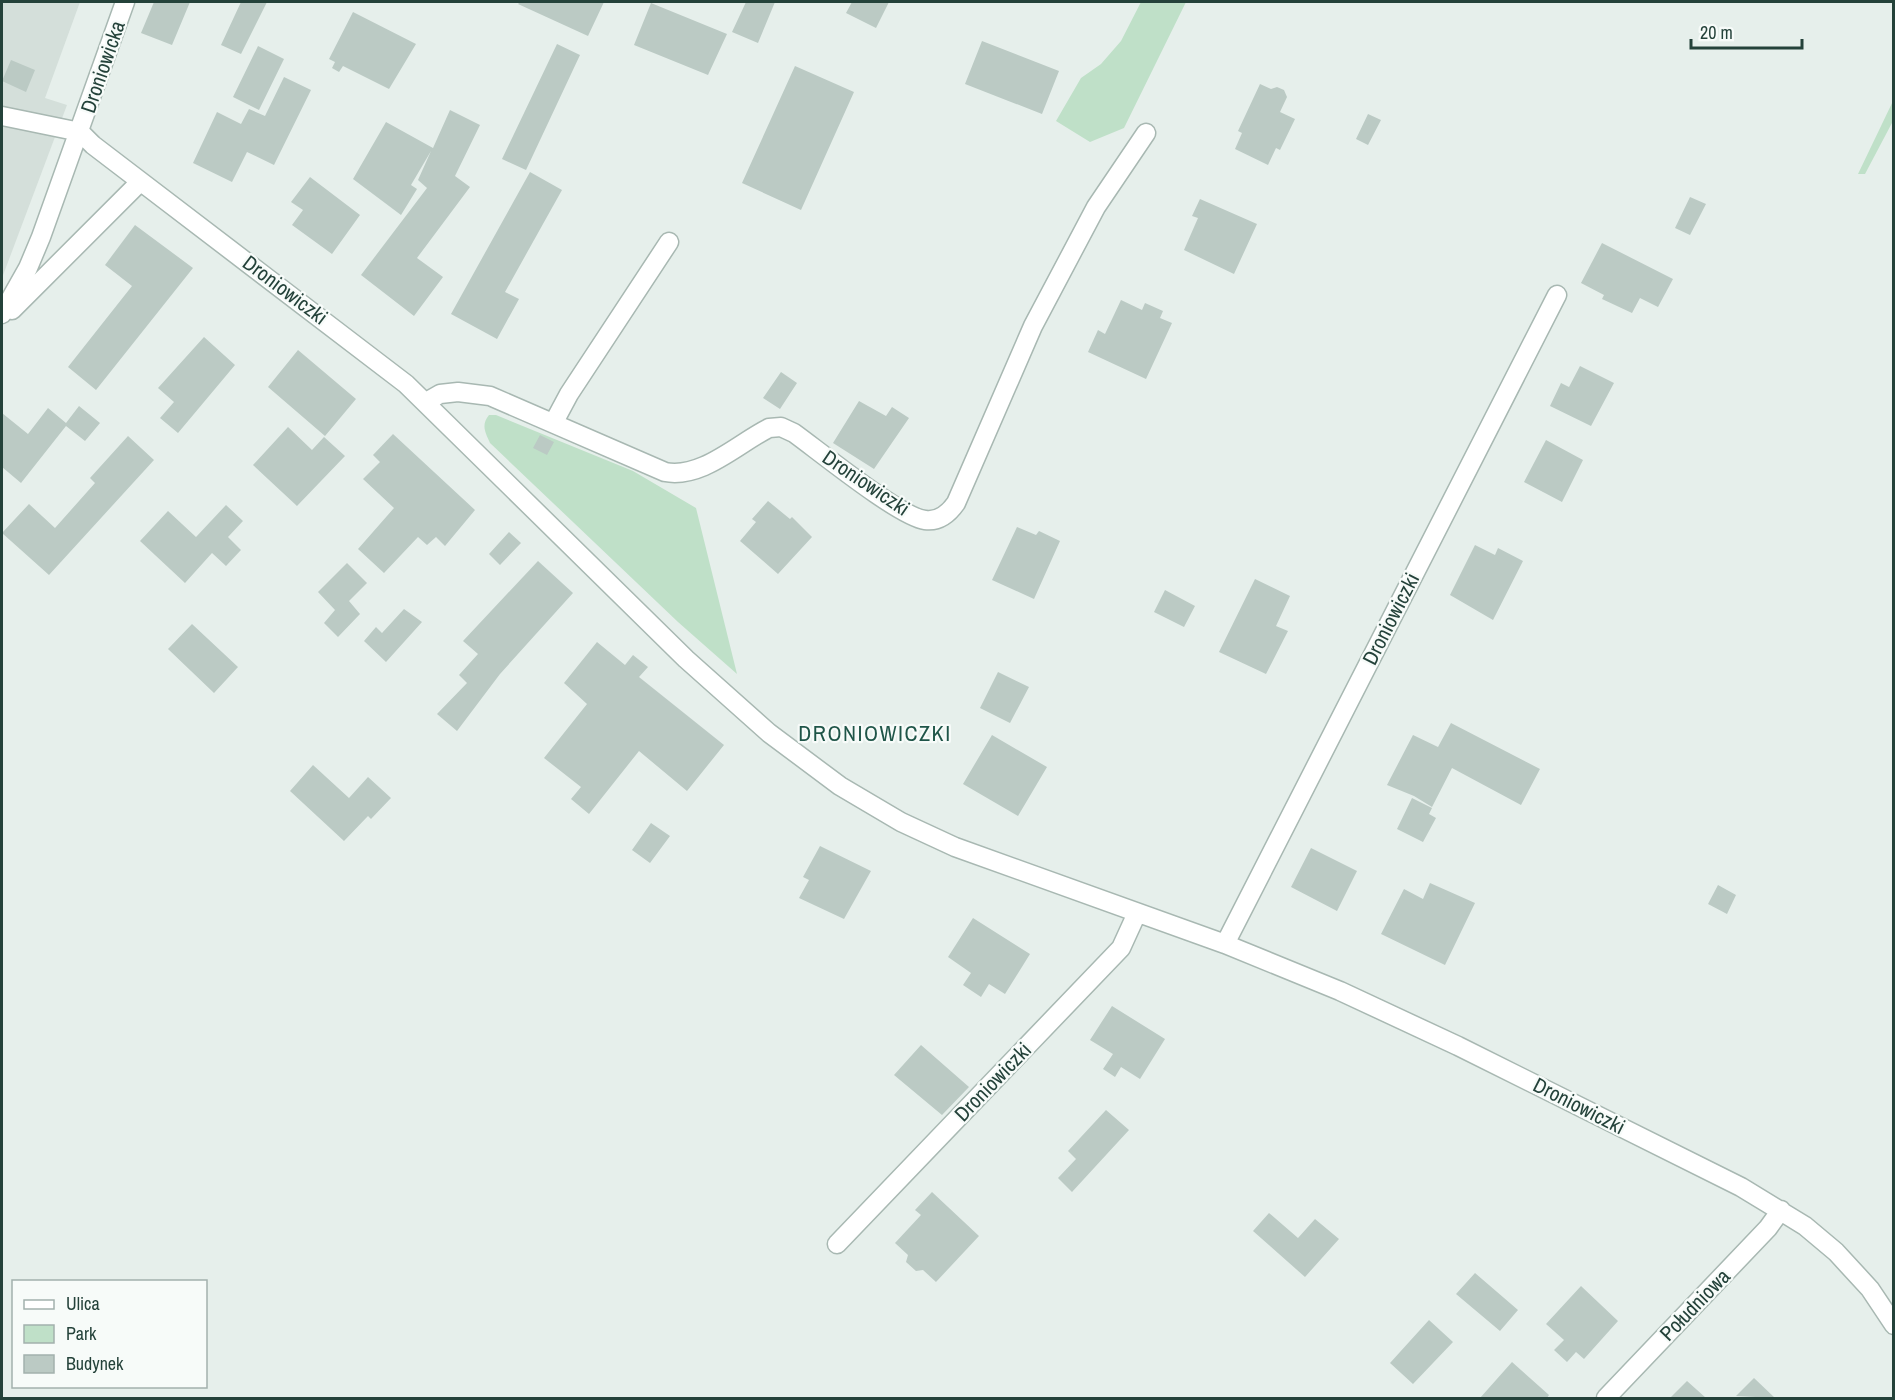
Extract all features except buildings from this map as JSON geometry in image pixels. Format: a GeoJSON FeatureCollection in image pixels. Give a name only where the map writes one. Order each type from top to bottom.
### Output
{"type":"FeatureCollection","features":[{"type":"Feature","properties":{"kind":"street","name":"Droniowicka"},"geometry":{"type":"LineString","coordinates":[[2,314],[28,268],[80,132],[125,2]]}},
{"type":"Feature","properties":{"kind":"street"},"geometry":{"type":"LineString","coordinates":[[6,120],[80,132]]}},
{"type":"Feature","properties":{"kind":"street","name":"Droniowiczki"},"geometry":{"type":"LineString","coordinates":[[80,132],[140,182],[380,361],[426,402],[686,659],[769,733],[840,786],[901,822],[955,847],[1225,944],[1340,991],[1458,1046],[1741,1187],[1805,1226],[1854,1271],[1886,1311],[1893,1325]]}},
{"type":"Feature","properties":{"kind":"street","name":"Droniowiczki"},"geometry":{"type":"LineString","coordinates":[[426,402],[440,394],[458,392],[490,396],[665,472],[679,475],[694,472],[770,428],[781,427],[794,433],[913,516],[925,520],[948,513],[956,503],[1022,348],[1048,296],[1096,207],[1146,133]]}},
{"type":"Feature","properties":{"kind":"street"},"geometry":{"type":"LineString","coordinates":[[2,320],[140,182]]}},
{"type":"Feature","properties":{"kind":"street"},"geometry":{"type":"LineString","coordinates":[[554,422],[574,386],[669,243]]}},
{"type":"Feature","properties":{"kind":"street","name":"Droniowiczki"},"geometry":{"type":"LineString","coordinates":[[1225,944],[1557,295]]}},
{"type":"Feature","properties":{"kind":"street","name":"Droniowiczki"},"geometry":{"type":"LineString","coordinates":[[837,1244],[1121,948],[1137,913]]}},
{"type":"Feature","properties":{"kind":"street","name":"Południowa"},"geometry":{"type":"LineString","coordinates":[[1606,1398],[1768,1228],[1781,1210]]}},
{"type":"Feature","properties":{"kind":"shaded area"},"geometry":{"type":"Polygon","coordinates":[[[2,2],[80,2],[45,98],[67,105],[2,278],[2,2]]]}},
{"type":"Feature","properties":{"kind":"green space"},"geometry":{"type":"Polygon","coordinates":[[[1141,2],[1186,2],[1124,128],[1090,142],[1056,121],[1081,78],[1101,64],[1121,41],[1141,2]]]}},
{"type":"Feature","properties":{"kind":"green space"},"geometry":{"type":"Polygon","coordinates":[[[1893,101],[1893,121],[1865,174],[1858,174],[1893,101]]]}},
{"type":"Feature","properties":{"kind":"green space"},"geometry":{"type":"Polygon","coordinates":[[[489,415],[496,415],[633,471],[696,508],[737,674],[678,622],[490,443],[484,425],[489,415]]]}},
{"type":"Feature","properties":{"kind":"district","name":"DRONIOWICZKI"},"geometry":{"type":"Point","coordinates":[875,733]}}]}
